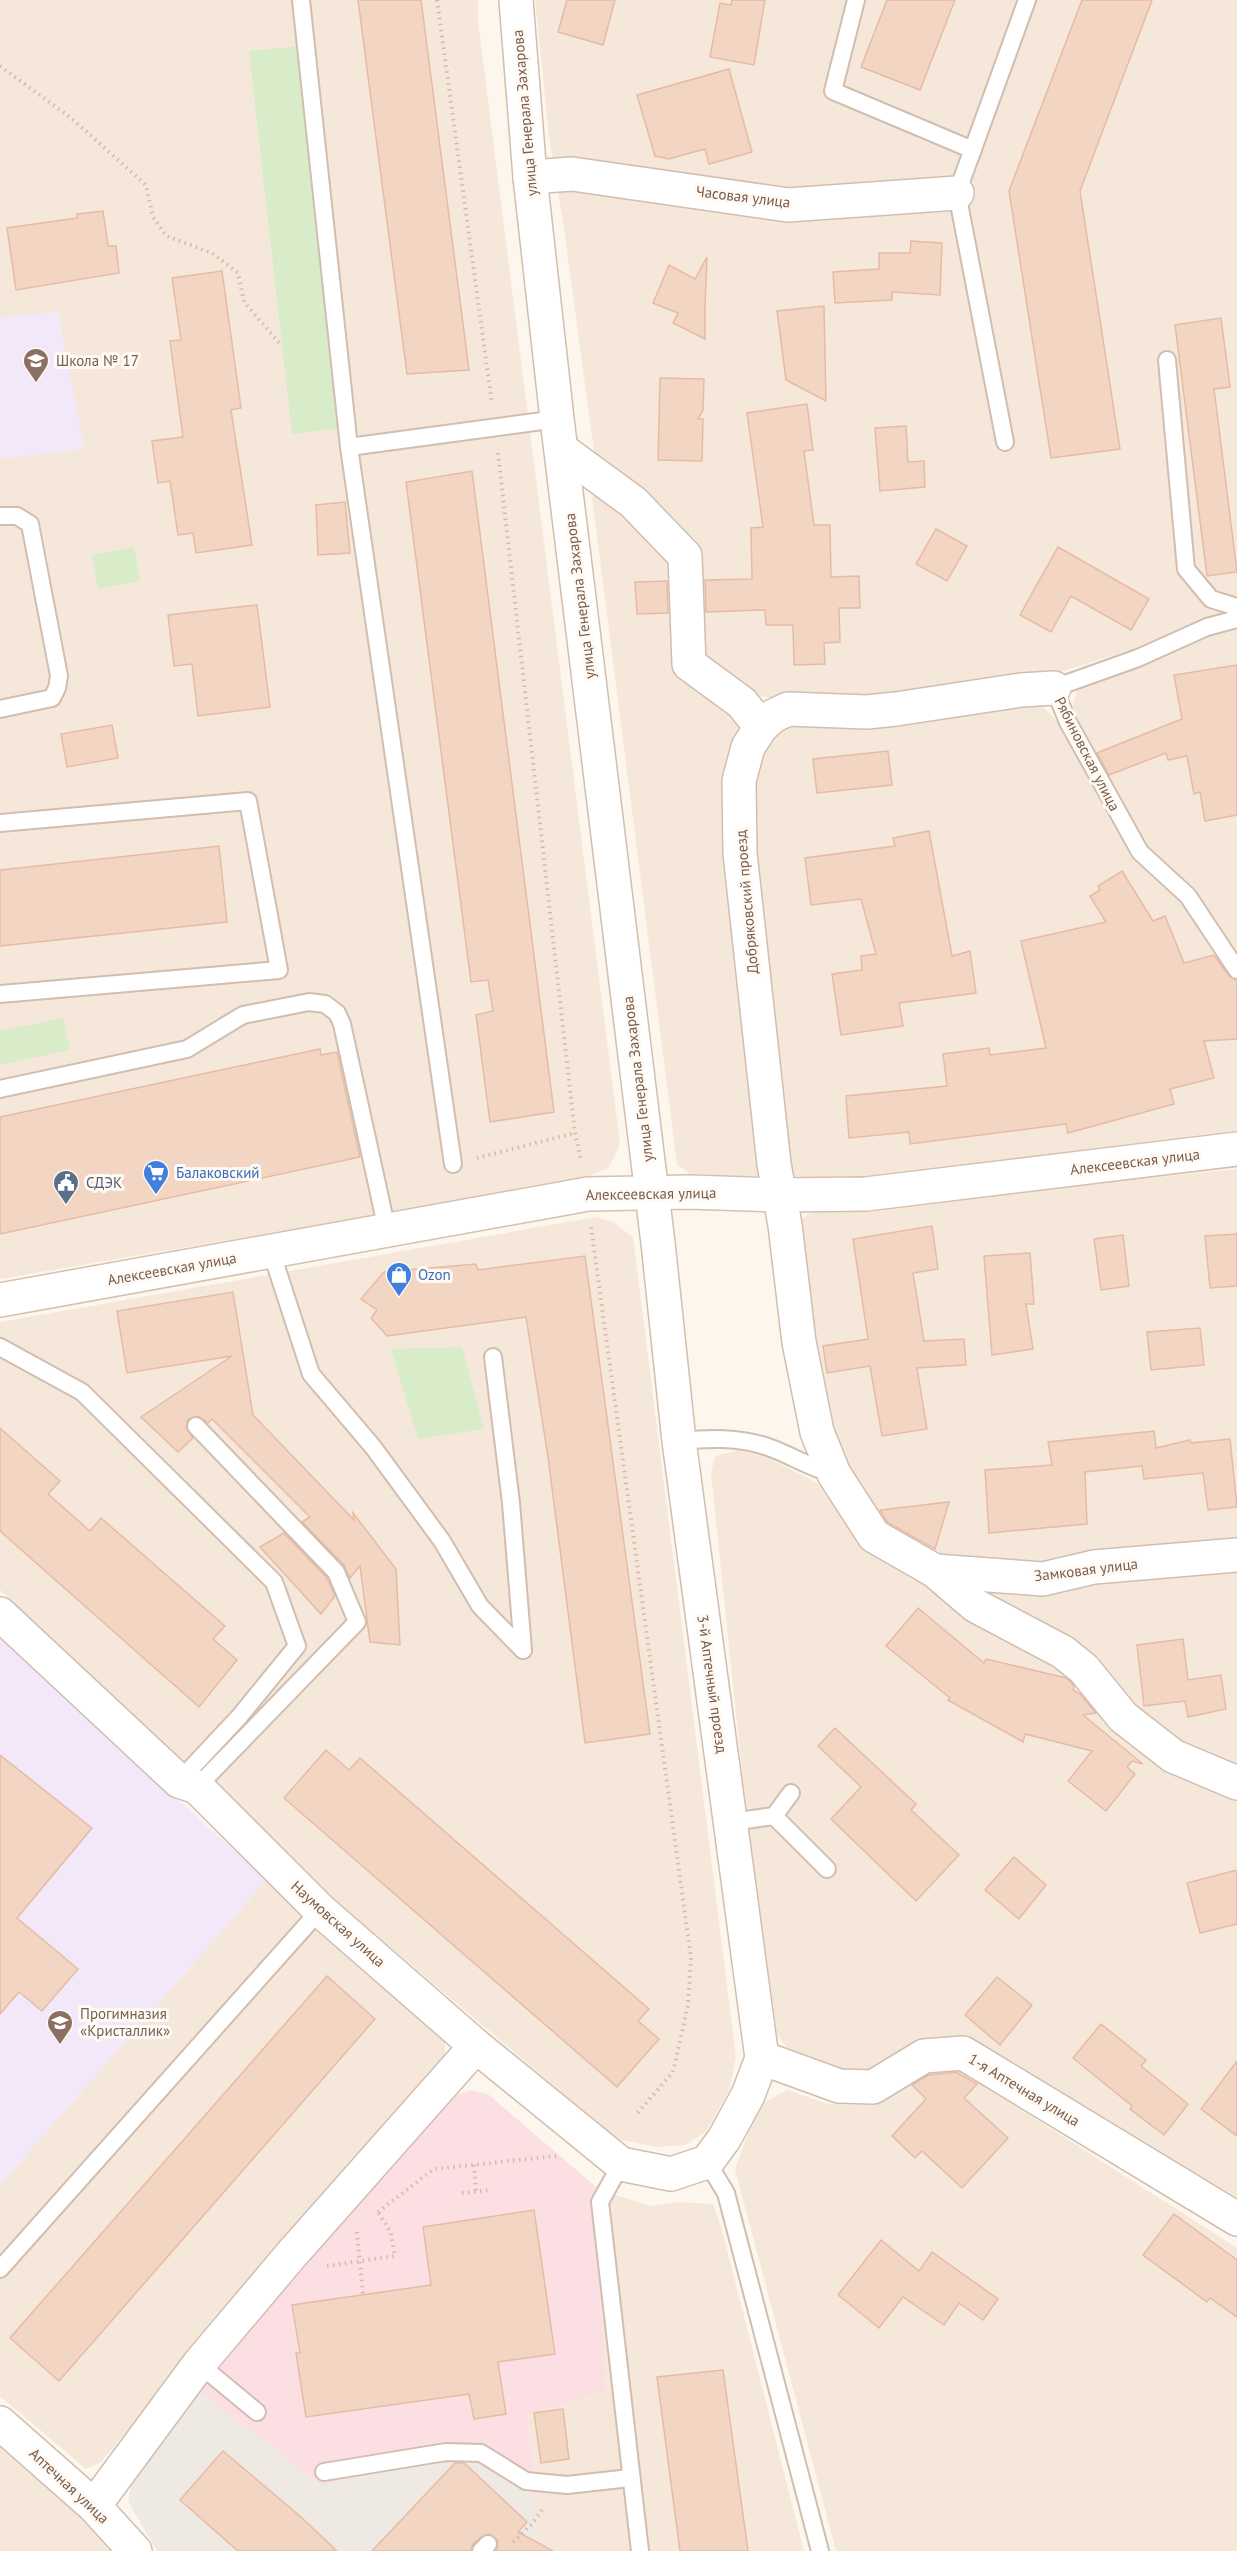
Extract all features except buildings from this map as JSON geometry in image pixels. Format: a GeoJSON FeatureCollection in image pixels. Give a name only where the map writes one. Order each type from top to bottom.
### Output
{"type":"FeatureCollection","features":[{"type":"Feature","properties":{"kind":"street","name":"улица Генерала Захарова"},"geometry":{"type":"LineString","coordinates":[[516,0],[530,177],[557,418],[651,1192]]}},
{"type":"Feature","properties":{"kind":"street","name":"Часовая улица"},"geometry":{"type":"LineString","coordinates":[[530,177],[572,174],[788,205],[957,193]]}},
{"type":"Feature","properties":{"kind":"street"},"geometry":{"type":"LineString","coordinates":[[562,450],[633,502],[685,556],[689,664],[742,703],[761,727]]}},
{"type":"Feature","properties":{"kind":"street","name":"Рябиновская улица"},"geometry":{"type":"LineString","coordinates":[[761,727],[773,716],[788,709],[867,712],[896,710],[1021,690],[1054,688]]}},
{"type":"Feature","properties":{"kind":"street","name":"Добряковский проезд"},"geometry":{"type":"LineString","coordinates":[[761,727],[748,747],[739,781],[740,853],[779,1195]]}},
{"type":"Feature","properties":{"kind":"street","name":"Алексеевская улица"},"geometry":{"type":"LineString","coordinates":[[0,1300],[588,1194],[651,1192],[779,1195],[866,1194],[1237,1149]]}},
{"type":"Feature","properties":{"kind":"street","name":"3-й Аптечный проезд"},"geometry":{"type":"LineString","coordinates":[[651,1192],[679,1441],[762,2058],[748,2095],[724,2139],[707,2162]]}},
{"type":"Feature","properties":{"kind":"street"},"geometry":{"type":"LineString","coordinates":[[779,1195],[799,1342],[815,1421],[834,1474],[874,1536],[935,1571],[976,1606],[1063,1652],[1084,1669],[1123,1717],[1173,1756],[1237,1783]]}},
{"type":"Feature","properties":{"kind":"street","name":"Замковая улица"},"geometry":{"type":"LineString","coordinates":[[935,1571],[1043,1579],[1094,1567],[1237,1555]]}},
{"type":"Feature","properties":{"kind":"street","name":"Наумовская улица"},"geometry":{"type":"LineString","coordinates":[[0,1614],[188,1784],[320,1910],[476,2046],[621,2164],[670,2174],[707,2162]]}},
{"type":"Feature","properties":{"kind":"street"},"geometry":{"type":"LineString","coordinates":[[94,2506],[199,2364],[291,2255],[476,2046]]}},
{"type":"Feature","properties":{"kind":"street","name":"1-я Аптечная улица"},"geometry":{"type":"LineString","coordinates":[[762,2058],[839,2086],[873,2087],[924,2056],[963,2054],[1237,2219]]}},
{"type":"Feature","properties":{"kind":"street","name":"Аптечная улица"},"geometry":{"type":"LineString","coordinates":[[0,2423],[94,2506],[135,2551]]}},
{"type":"Feature","properties":{"kind":"lane"},"geometry":{"type":"LineString","coordinates":[[300,0],[349,447],[453,1164]]}},
{"type":"Feature","properties":{"kind":"lane"},"geometry":{"type":"LineString","coordinates":[[856,0],[833,92],[973,150]]}},
{"type":"Feature","properties":{"kind":"lane"},"geometry":{"type":"LineString","coordinates":[[1005,442],[957,193],[1027,0]]}},
{"type":"Feature","properties":{"kind":"lane"},"geometry":{"type":"LineString","coordinates":[[1167,360],[1186,569],[1211,599],[1237,606]]}},
{"type":"Feature","properties":{"kind":"lane"},"geometry":{"type":"LineString","coordinates":[[349,447],[557,418]]}},
{"type":"Feature","properties":{"kind":"lane"},"geometry":{"type":"LineString","coordinates":[[0,516],[17,516],[30,525],[34,535],[59,676],[52,698],[0,709]]}},
{"type":"Feature","properties":{"kind":"lane"},"geometry":{"type":"LineString","coordinates":[[1054,688],[1138,657],[1207,627],[1237,619]]}},
{"type":"Feature","properties":{"kind":"lane","name":"Рябиновская улица"},"geometry":{"type":"LineString","coordinates":[[1054,688],[1068,722],[1140,852],[1188,896],[1237,970]]}},
{"type":"Feature","properties":{"kind":"lane"},"geometry":{"type":"LineString","coordinates":[[0,823],[248,801],[279,970],[0,994]]}},
{"type":"Feature","properties":{"kind":"lane"},"geometry":{"type":"LineString","coordinates":[[0,1089],[187,1049],[243,1016],[309,1002],[325,1004],[337,1013],[342,1023],[387,1230]]}},
{"type":"Feature","properties":{"kind":"lane"},"geometry":{"type":"LineString","coordinates":[[271,1251],[311,1374],[374,1448],[442,1541],[480,1606],[523,1650],[511,1503],[493,1357]]}},
{"type":"Feature","properties":{"kind":"lane"},"geometry":{"type":"LineString","coordinates":[[0,1347],[81,1392],[274,1582],[297,1646],[188,1784]]}},
{"type":"Feature","properties":{"kind":"lane"},"geometry":{"type":"LineString","coordinates":[[188,1784],[357,1622],[336,1572],[196,1426]]}},
{"type":"Feature","properties":{"kind":"lane"},"geometry":{"type":"LineString","coordinates":[[679,1441],[718,1437],[768,1447],[815,1469],[834,1474]]}},
{"type":"Feature","properties":{"kind":"lane"},"geometry":{"type":"LineString","coordinates":[[731,1822],[774,1816],[791,1792]]}},
{"type":"Feature","properties":{"kind":"lane"},"geometry":{"type":"LineString","coordinates":[[774,1816],[827,1869]]}},
{"type":"Feature","properties":{"kind":"lane"},"geometry":{"type":"LineString","coordinates":[[0,2269],[320,1910]]}},
{"type":"Feature","properties":{"kind":"lane"},"geometry":{"type":"LineString","coordinates":[[707,2162],[726,2193],[820,2551]]}},
{"type":"Feature","properties":{"kind":"lane"},"geometry":{"type":"LineString","coordinates":[[621,2164],[600,2202],[640,2551]]}},
{"type":"Feature","properties":{"kind":"lane"},"geometry":{"type":"LineString","coordinates":[[199,2364],[257,2412]]}},
{"type":"Feature","properties":{"kind":"lane"},"geometry":{"type":"LineString","coordinates":[[324,2472],[446,2452],[481,2454],[526,2481],[567,2485],[630,2478]]}},
{"type":"Feature","properties":{"kind":"path"},"geometry":{"type":"LineString","coordinates":[[437,0],[495,426],[575,1133],[588,1194],[690,1958],[688,2005],[673,2072],[635,2116]]}},
{"type":"Feature","properties":{"kind":"path"},"geometry":{"type":"LineString","coordinates":[[0,66],[71,118],[146,185],[153,217],[166,236],[212,253],[238,273],[244,302],[282,346]]}},
{"type":"Feature","properties":{"kind":"path"},"geometry":{"type":"LineString","coordinates":[[453,1164],[575,1133]]}},
{"type":"Feature","properties":{"kind":"path"},"geometry":{"type":"LineString","coordinates":[[371,2217],[434,2169],[562,2155],[582,2132]]}},
{"type":"Feature","properties":{"kind":"path"},"geometry":{"type":"LineString","coordinates":[[474,2165],[476,2191]]}},
{"type":"Feature","properties":{"kind":"path"},"geometry":{"type":"LineString","coordinates":[[462,2193],[489,2190]]}},
{"type":"Feature","properties":{"kind":"path"},"geometry":{"type":"LineString","coordinates":[[325,2256],[327,2266],[394,2256],[391,2233],[378,2212]]}},
{"type":"Feature","properties":{"kind":"path"},"geometry":{"type":"LineString","coordinates":[[349,2231],[357,2228]]}},
{"type":"Feature","properties":{"kind":"path"},"geometry":{"type":"LineString","coordinates":[[357,2242],[363,2295]]}},
{"type":"Feature","properties":{"kind":"path"},"geometry":{"type":"LineString","coordinates":[[485,2547],[513,2542],[532,2524],[546,2504],[552,2484]]}},
{"type":"Feature","properties":{"kind":"shaded area"},"geometry":{"type":"Polygon","coordinates":[[[0,0],[478,0],[478,21],[620,1144],[609,1167],[580,1180],[0,1279],[0,0]]]}},
{"type":"Feature","properties":{"kind":"shaded area"},"geometry":{"type":"Polygon","coordinates":[[[535,0],[1237,0],[1237,609],[1203,621],[1168,638],[1048,676],[930,697],[780,699],[747,695],[698,664],[687,536],[596,466],[549,136],[535,0]]]}},
{"type":"Feature","properties":{"kind":"shaded area","name":"Школа № 17"},"geometry":{"type":"Polygon","coordinates":[[[58,311],[84,449],[0,459],[0,318],[58,311]]]}},
{"type":"Feature","properties":{"kind":"shaded area"},"geometry":{"type":"Polygon","coordinates":[[[599,491],[673,552],[683,671],[735,704],[1037,701],[1060,724],[1178,897],[1237,991],[1237,1136],[863,1180],[690,1174],[677,1164],[592,497],[599,491]]]}},
{"type":"Feature","properties":{"kind":"shaded area"},"geometry":{"type":"Polygon","coordinates":[[[1237,628],[1237,955],[1199,896],[1147,848],[1075,719],[1073,703],[1078,688],[1141,665],[1210,634],[1237,628]]]}},
{"type":"Feature","properties":{"kind":"shaded area"},"geometry":{"type":"Polygon","coordinates":[[[1237,1169],[1237,1541],[1034,1566],[966,1565],[930,1552],[875,1524],[842,1470],[809,1338],[796,1230],[802,1219],[815,1210],[869,1207],[1237,1169]]]}},
{"type":"Feature","properties":{"kind":"shaded area"},"geometry":{"type":"Polygon","coordinates":[[[596,1217],[613,1222],[633,1237],[736,2057],[729,2091],[706,2132],[685,2145],[656,2147],[617,2139],[331,1897],[0,1590],[0,1322],[596,1217]]]}},
{"type":"Feature","properties":{"kind":"shaded area"},"geometry":{"type":"Polygon","coordinates":[[[738,1450],[766,1457],[834,1494],[866,1546],[1056,1592],[1100,1584],[1237,1569],[1237,2197],[962,2039],[871,2078],[843,2077],[786,2047],[777,2033],[746,1811],[711,1473],[715,1456],[738,1450]]]}},
{"type":"Feature","properties":{"kind":"shaded area","name":"Прогимназия «Кристаллик»"},"geometry":{"type":"Polygon","coordinates":[[[0,1636],[266,1880],[0,2185],[0,1636]]]}},
{"type":"Feature","properties":{"kind":"shaded area"},"geometry":{"type":"Polygon","coordinates":[[[266,1880],[311,1924],[445,2039],[445,2055],[101,2462],[86,2469],[0,2396],[0,2185],[266,1880]]]}},
{"type":"Feature","properties":{"kind":"shaded area"},"geometry":{"type":"Polygon","coordinates":[[[958,2069],[1237,2248],[1237,2551],[836,2551],[735,2169],[755,2114],[767,2101],[787,2090],[828,2104],[873,2105],[924,2071],[958,2069]]]}},
{"type":"Feature","properties":{"kind":"shaded area"},"geometry":{"type":"Polygon","coordinates":[[[469,2090],[488,2094],[594,2185],[606,2391],[528,2414],[536,2496],[477,2458],[454,2455],[321,2485],[195,2387],[452,2097],[469,2090]]]}},
{"type":"Feature","properties":{"kind":"shaded area"},"geometry":{"type":"Polygon","coordinates":[[[594,2185],[650,2206],[678,2202],[713,2204],[722,2230],[804,2551],[534,2551],[536,2496],[528,2413],[606,2391],[594,2185]]]}},
{"type":"Feature","properties":{"kind":"shaded area"},"geometry":{"type":"Polygon","coordinates":[[[195,2387],[454,2455],[477,2458],[536,2496],[534,2551],[157,2551],[128,2501],[134,2470],[195,2387]]]}},
{"type":"Feature","properties":{"kind":"shaded area"},"geometry":{"type":"Polygon","coordinates":[[[0,2443],[82,2512],[116,2551],[0,2551],[0,2443]]]}},
{"type":"Feature","properties":{"kind":"green space"},"geometry":{"type":"Polygon","coordinates":[[[299,46],[341,428],[292,434],[249,51],[299,46]]]}},
{"type":"Feature","properties":{"kind":"green space"},"geometry":{"type":"Polygon","coordinates":[[[134,547],[140,581],[98,589],[92,555],[134,547]]]}},
{"type":"Feature","properties":{"kind":"green space"},"geometry":{"type":"Polygon","coordinates":[[[63,1018],[70,1050],[0,1065],[0,1031],[63,1018]]]}},
{"type":"Feature","properties":{"kind":"green space"},"geometry":{"type":"Polygon","coordinates":[[[462,1347],[484,1429],[418,1439],[391,1349],[462,1347]]]}},
{"type":"Feature","properties":{"kind":"place","name":"Школа № 17"},"geometry":{"type":"Point","coordinates":[36,384]}},
{"type":"Feature","properties":{"kind":"place","name":"Балаковский"},"geometry":{"type":"Point","coordinates":[156,1196]}},
{"type":"Feature","properties":{"kind":"place","name":"СДЭК"},"geometry":{"type":"Point","coordinates":[66,1206]}},
{"type":"Feature","properties":{"kind":"place","name":"Ozon"},"geometry":{"type":"Point","coordinates":[399,1298]}},
{"type":"Feature","properties":{"kind":"place","name":"Прогимназия «Кристаллик»"},"geometry":{"type":"Point","coordinates":[60,2046]}}]}
